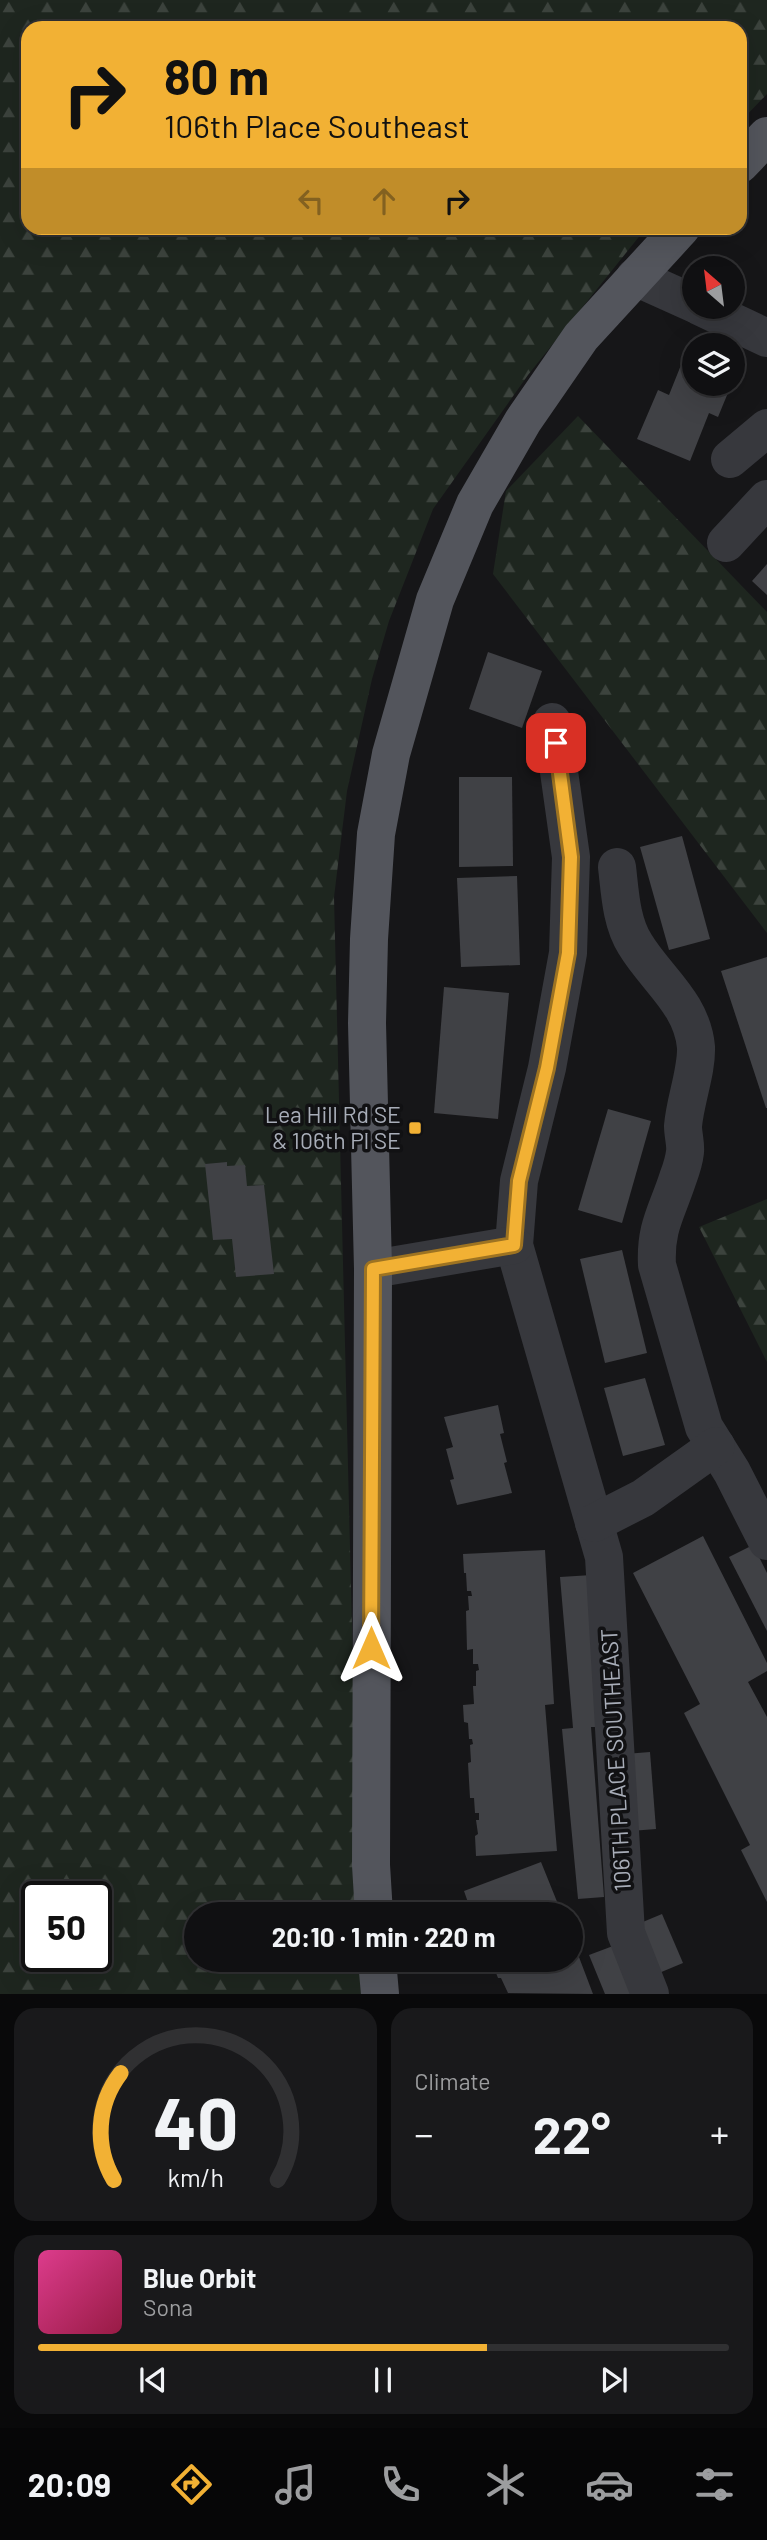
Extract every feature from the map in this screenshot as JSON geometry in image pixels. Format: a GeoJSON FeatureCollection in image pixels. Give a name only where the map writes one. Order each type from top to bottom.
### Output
{"type":"FeatureCollection","features":[{"type":"Feature","properties":{"kind":"main road"},"geometry":{"type":"LineString","coordinates":[[747,157],[767,136]]}},
{"type":"Feature","properties":{"kind":"main road"},"geometry":{"type":"LineString","coordinates":[[373,1902],[371,1865],[373,1269],[368,1023],[369,939],[376,834],[391,754],[409,684],[435,600],[475,504],[523,421],[581,337],[674,235]]}},
{"type":"Feature","properties":{"kind":"main road"},"geometry":{"type":"LineString","coordinates":[[378,1972],[380,1994]]}},
{"type":"Feature","properties":{"kind":"street"},"geometry":{"type":"LineString","coordinates":[[635,276],[682,298]]}},
{"type":"Feature","properties":{"kind":"street"},"geometry":{"type":"LineString","coordinates":[[727,319],[767,338]]}},
{"type":"Feature","properties":{"kind":"street"},"geometry":{"type":"LineString","coordinates":[[730,459],[767,428]]}},
{"type":"Feature","properties":{"kind":"street"},"geometry":{"type":"LineString","coordinates":[[726,543],[767,499]]}},
{"type":"Feature","properties":{"kind":"street","name":"106TH PLACE SOUTHEAST"},"geometry":{"type":"LineString","coordinates":[[552,722],[571,857],[568,953],[547,1068],[519,1181],[514,1245],[604,1557],[626,1933],[650,1994]]}},
{"type":"Feature","properties":{"kind":"street"},"geometry":{"type":"LineString","coordinates":[[617,867],[621,904],[633,942],[673,992],[690,1020],[696,1049],[683,1128],[685,1151],[678,1178],[660,1224],[656,1243],[657,1265],[704,1427],[732,1472],[767,1541]]}},
{"type":"Feature","properties":{"kind":"street"},"geometry":{"type":"LineString","coordinates":[[373,1269],[514,1245]]}},
{"type":"Feature","properties":{"kind":"street"},"geometry":{"type":"LineString","coordinates":[[594,1523],[643,1499],[716,1446]]}},
{"type":"Feature","properties":{"kind":"green space"},"geometry":{"type":"Polygon","coordinates":[[[0,0],[767,0],[767,94],[747,115],[747,21],[21,21],[21,235],[640,235],[528,375],[433,509],[389,621],[372,679],[347,791],[334,897],[359,1902],[184,1902],[184,1972],[360,1972],[361,1994],[0,1994],[0,0]]]}},
{"type":"Feature","properties":{"kind":"green space"},"geometry":{"type":"Polygon","coordinates":[[[578,416],[767,612],[767,933],[493,574],[506,491],[578,416]]]}},
{"type":"Feature","properties":{"kind":"green space"},"geometry":{"type":"Polygon","coordinates":[[[767,1199],[767,1362],[699,1227],[767,1199]]]}},
{"type":"Feature","properties":{"kind":"building"},"geometry":{"type":"Polygon","coordinates":[[[682,362],[682,396],[727,396],[718,417],[709,413],[690,461],[637,439],[658,390],[669,395],[682,362]]]}},
{"type":"Feature","properties":{"kind":"building"},"geometry":{"type":"Polygon","coordinates":[[[767,564],[767,595],[752,581],[767,564]]]}},
{"type":"Feature","properties":{"kind":"building"},"geometry":{"type":"Polygon","coordinates":[[[488,652],[542,671],[522,728],[469,709],[488,652]]]}},
{"type":"Feature","properties":{"kind":"building"},"geometry":{"type":"Polygon","coordinates":[[[459,777],[512,777],[513,866],[459,867],[459,777]]]}},
{"type":"Feature","properties":{"kind":"building"},"geometry":{"type":"Polygon","coordinates":[[[682,836],[710,939],[669,950],[640,847],[682,836]]]}},
{"type":"Feature","properties":{"kind":"building"},"geometry":{"type":"Polygon","coordinates":[[[517,876],[520,965],[461,967],[457,878],[517,876]]]}},
{"type":"Feature","properties":{"kind":"building"},"geometry":{"type":"Polygon","coordinates":[[[767,957],[767,1108],[766,1108],[721,971],[767,957]]]}},
{"type":"Feature","properties":{"kind":"building"},"geometry":{"type":"Polygon","coordinates":[[[444,987],[509,993],[498,1119],[434,1113],[444,987]]]}},
{"type":"Feature","properties":{"kind":"building"},"geometry":{"type":"Polygon","coordinates":[[[608,1109],[651,1121],[622,1223],[578,1210],[608,1109]]]}},
{"type":"Feature","properties":{"kind":"building"},"geometry":{"type":"Polygon","coordinates":[[[227,1162],[227,1166],[245,1165],[247,1186],[264,1185],[274,1274],[236,1277],[232,1239],[213,1240],[205,1164],[227,1162]]]}},
{"type":"Feature","properties":{"kind":"building"},"geometry":{"type":"Polygon","coordinates":[[[622,1250],[647,1353],[605,1363],[580,1259],[622,1250]]]}},
{"type":"Feature","properties":{"kind":"building"},"geometry":{"type":"Polygon","coordinates":[[[645,1378],[665,1445],[623,1456],[604,1388],[645,1378]]]}},
{"type":"Feature","properties":{"kind":"building"},"geometry":{"type":"Polygon","coordinates":[[[498,1405],[504,1433],[500,1434],[507,1462],[504,1463],[512,1493],[457,1505],[446,1449],[453,1447],[444,1417],[498,1405]]]}},
{"type":"Feature","properties":{"kind":"building"},"geometry":{"type":"Polygon","coordinates":[[[703,1536],[767,1663],[767,1671],[748,1682],[767,1717],[767,1902],[741,1850],[750,1845],[684,1713],[700,1704],[633,1573],[703,1536]]]}},
{"type":"Feature","properties":{"kind":"building"},"geometry":{"type":"Polygon","coordinates":[[[753,1545],[767,1573],[767,1631],[729,1557],[753,1545]]]}},
{"type":"Feature","properties":{"kind":"building"},"geometry":{"type":"Polygon","coordinates":[[[545,1550],[554,1704],[545,1705],[557,1851],[476,1856],[476,1820],[479,1820],[479,1813],[475,1813],[474,1798],[470,1798],[468,1763],[471,1762],[470,1745],[473,1744],[472,1739],[469,1739],[468,1723],[464,1722],[463,1705],[474,1704],[473,1686],[476,1686],[476,1671],[479,1670],[478,1664],[473,1664],[473,1649],[467,1650],[466,1611],[469,1610],[468,1596],[472,1596],[471,1591],[467,1591],[463,1554],[545,1550]]]}},
{"type":"Feature","properties":{"kind":"building"},"geometry":{"type":"Polygon","coordinates":[[[592,1575],[601,1727],[591,1727],[604,1897],[578,1899],[562,1729],[573,1728],[560,1577],[592,1575]]]}},
{"type":"Feature","properties":{"kind":"building"},"geometry":{"type":"Polygon","coordinates":[[[650,1752],[656,1829],[631,1831],[625,1754],[650,1752]]]}},
{"type":"Feature","properties":{"kind":"building"},"geometry":{"type":"Polygon","coordinates":[[[541,1862],[557,1902],[468,1902],[464,1891],[541,1862]]]}},
{"type":"Feature","properties":{"kind":"building"},"geometry":{"type":"Polygon","coordinates":[[[662,1914],[683,1963],[659,1973],[638,1924],[662,1914]]]}},
{"type":"Feature","properties":{"kind":"building"},"geometry":{"type":"Polygon","coordinates":[[[613,1946],[633,1994],[605,1994],[589,1955],[613,1946]]]}},
{"type":"Feature","properties":{"kind":"building"},"geometry":{"type":"Polygon","coordinates":[[[583,1968],[593,1994],[508,1993],[501,1978],[498,1978],[496,1972],[583,1972],[583,1968]]]}},
{"type":"Feature","properties":{"kind":"place","name":"Lea Hill Rd SE & 106th Pl SE"},"geometry":{"type":"Point","coordinates":[415,1128]}},
{"type":"Feature","properties":{"kind":"route"},"geometry":{"type":"LineString","coordinates":[[371,1648],[373,1269],[514,1245],[519,1181],[547,1068],[568,953],[571,857],[556,743]]}}]}
